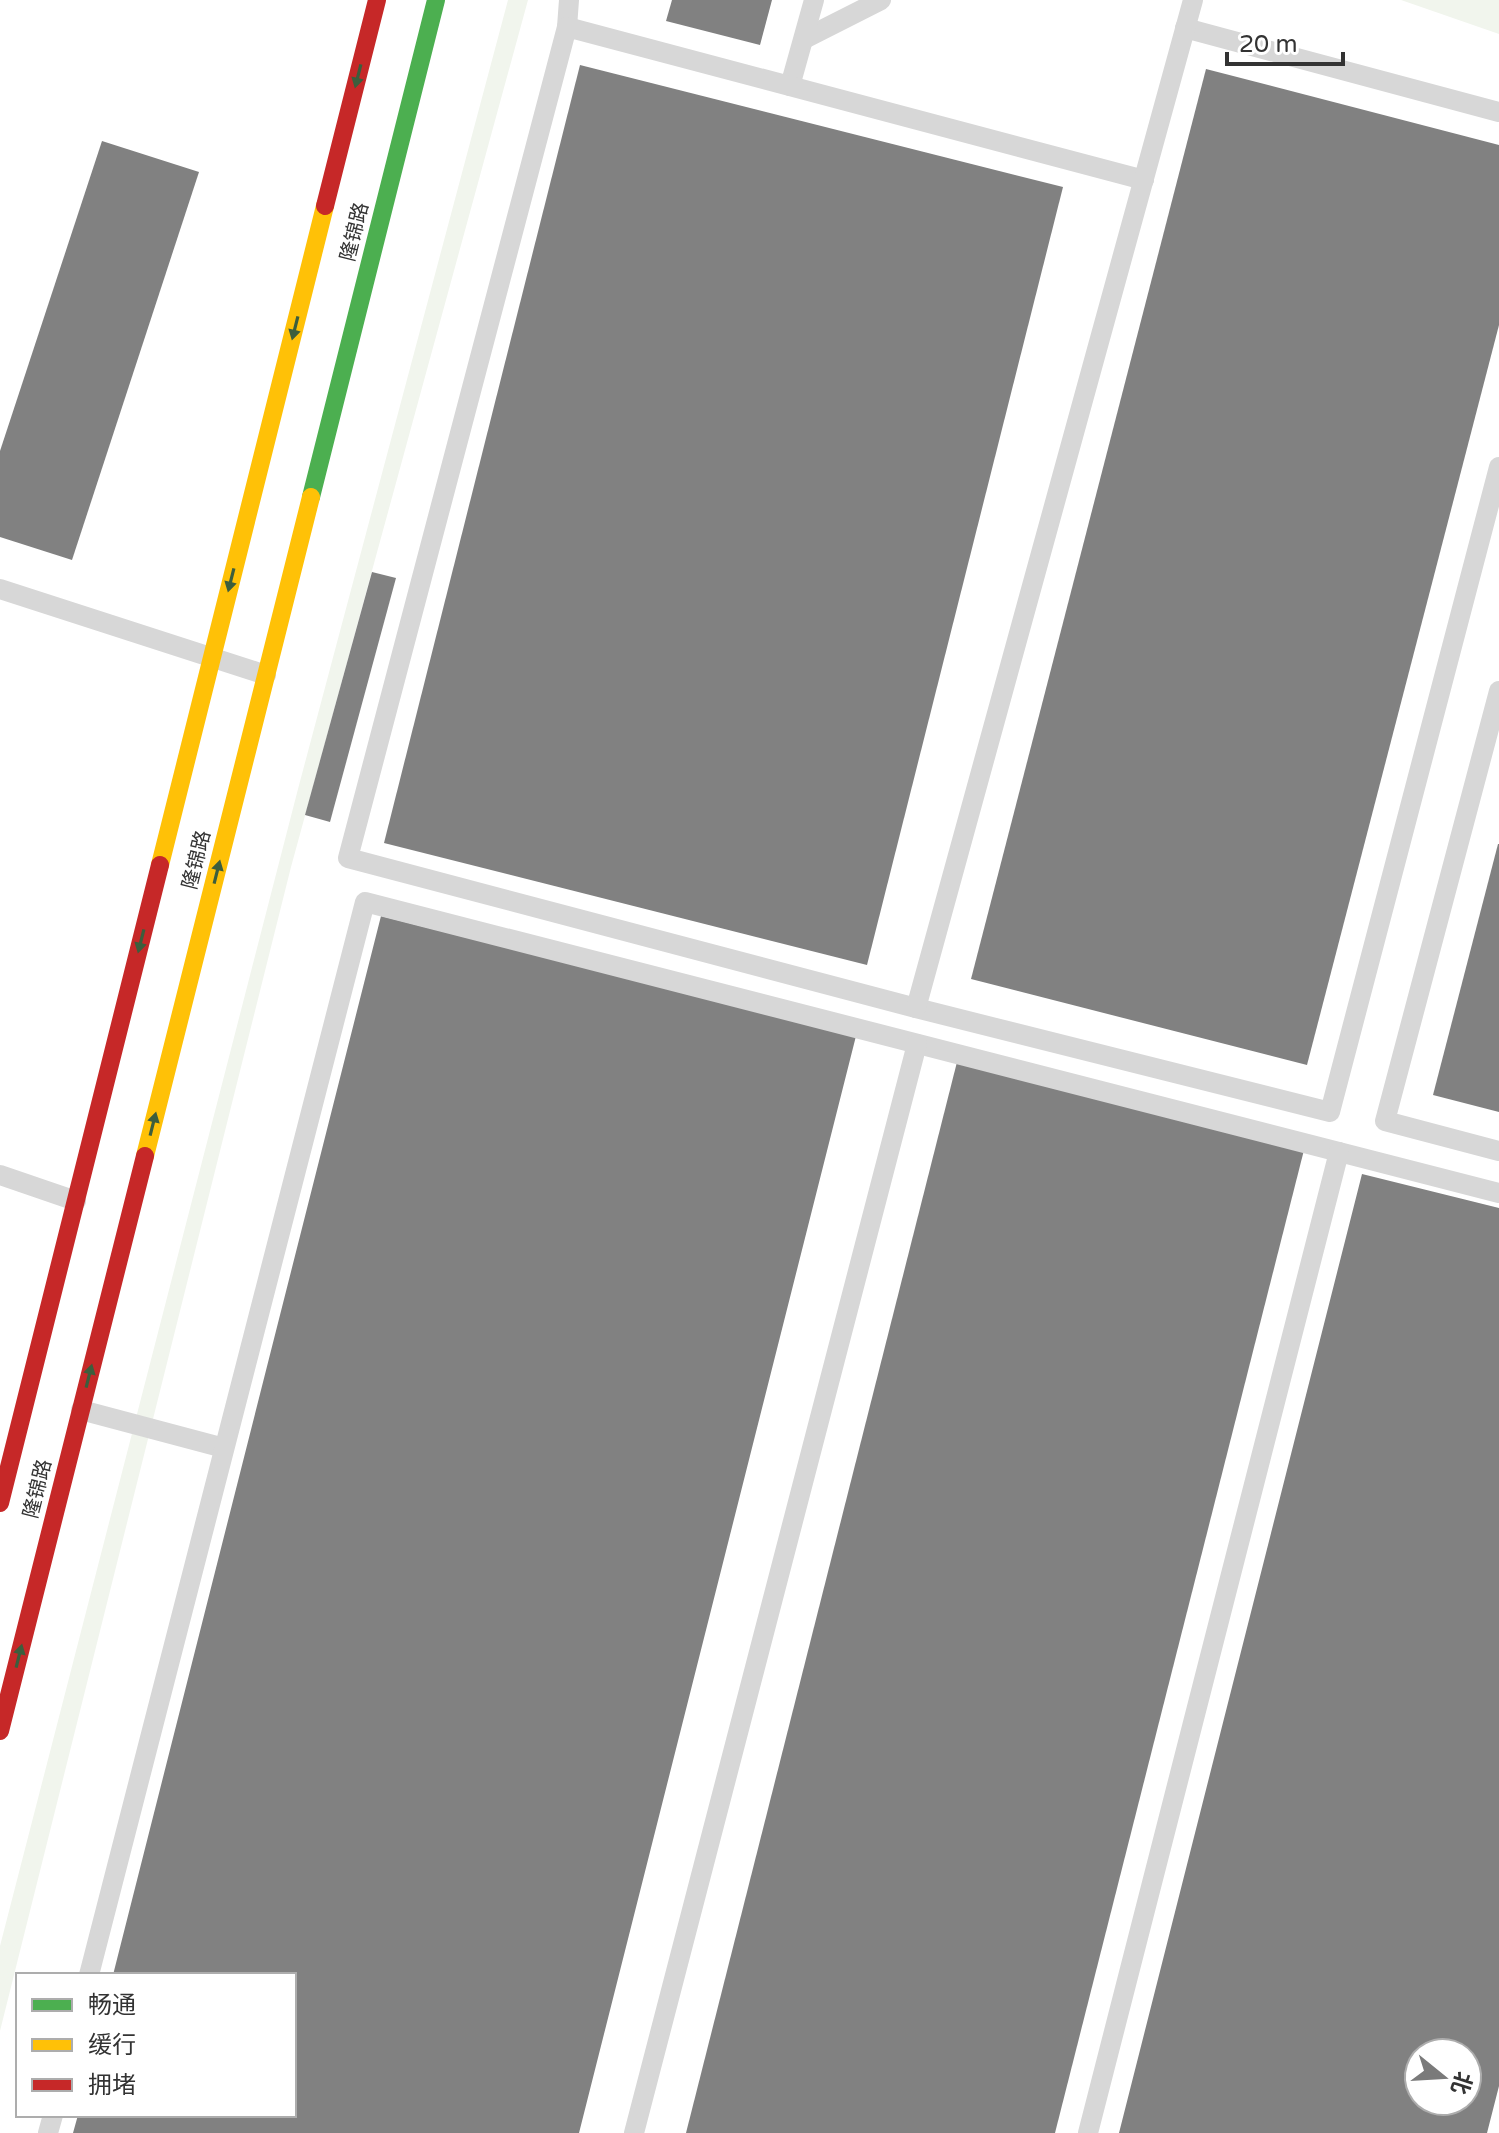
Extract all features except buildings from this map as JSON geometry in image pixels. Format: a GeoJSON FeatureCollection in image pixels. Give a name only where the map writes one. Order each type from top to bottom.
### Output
{"type":"FeatureCollection","features":[{"type":"Feature","properties":{"kind":"main road","name":"隆锦路"},"geometry":{"type":"LineString","coordinates":[[0,1503],[377,0]]}},
{"type":"Feature","properties":{"kind":"main road","name":"隆锦路"},"geometry":{"type":"LineString","coordinates":[[0,1731],[436,0]]}},
{"type":"Feature","properties":{"kind":"lane"},"geometry":{"type":"LineString","coordinates":[[569,0],[567,27],[348,858],[916,1008],[1330,1112],[1499,467]]}},
{"type":"Feature","properties":{"kind":"lane"},"geometry":{"type":"LineString","coordinates":[[790,86],[814,0]]}},
{"type":"Feature","properties":{"kind":"lane"},"geometry":{"type":"LineString","coordinates":[[804,39],[881,0]]}},
{"type":"Feature","properties":{"kind":"lane"},"geometry":{"type":"LineString","coordinates":[[916,1008],[1193,0]]}},
{"type":"Feature","properties":{"kind":"lane"},"geometry":{"type":"LineString","coordinates":[[567,27],[1144,180]]}},
{"type":"Feature","properties":{"kind":"lane"},"geometry":{"type":"LineString","coordinates":[[1185,28],[1499,112]]}},
{"type":"Feature","properties":{"kind":"lane"},"geometry":{"type":"LineString","coordinates":[[0,589],[266,675]]}},
{"type":"Feature","properties":{"kind":"lane"},"geometry":{"type":"LineString","coordinates":[[1499,691],[1385,1121],[1499,1151]]}},
{"type":"Feature","properties":{"kind":"lane"},"geometry":{"type":"LineString","coordinates":[[90,1973],[365,902],[1499,1193]]}},
{"type":"Feature","properties":{"kind":"lane"},"geometry":{"type":"LineString","coordinates":[[634,2133],[917,1044]]}},
{"type":"Feature","properties":{"kind":"lane"},"geometry":{"type":"LineString","coordinates":[[1088,2133],[1339,1152]]}},
{"type":"Feature","properties":{"kind":"lane"},"geometry":{"type":"LineString","coordinates":[[0,1175],[76,1201]]}},
{"type":"Feature","properties":{"kind":"lane"},"geometry":{"type":"LineString","coordinates":[[81,1410],[224,1448]]}},
{"type":"Feature","properties":{"kind":"shaded area"},"geometry":{"type":"Polygon","coordinates":[[[508,0],[528,0],[291,867],[0,2031],[0,1946],[298,789],[508,0]]]}},
{"type":"Feature","properties":{"kind":"shaded area"},"geometry":{"type":"Polygon","coordinates":[[[1401,0],[1499,0],[1499,34],[1401,0]]]}},
{"type":"Feature","properties":{"kind":"traffic: fast"},"geometry":{"type":"LineString","coordinates":[[311,497],[436,0]]}},
{"type":"Feature","properties":{"kind":"traffic: slow"},"geometry":{"type":"LineString","coordinates":[[160,865],[325,206]]}},
{"type":"Feature","properties":{"kind":"traffic: slow"},"geometry":{"type":"LineString","coordinates":[[145,1156],[311,497]]}},
{"type":"Feature","properties":{"kind":"traffic: jam"},"geometry":{"type":"LineString","coordinates":[[325,206],[377,0]]}},
{"type":"Feature","properties":{"kind":"traffic: jam"},"geometry":{"type":"LineString","coordinates":[[0,1503],[160,865]]}},
{"type":"Feature","properties":{"kind":"traffic: jam"},"geometry":{"type":"LineString","coordinates":[[0,1731],[145,1156]]}}]}
